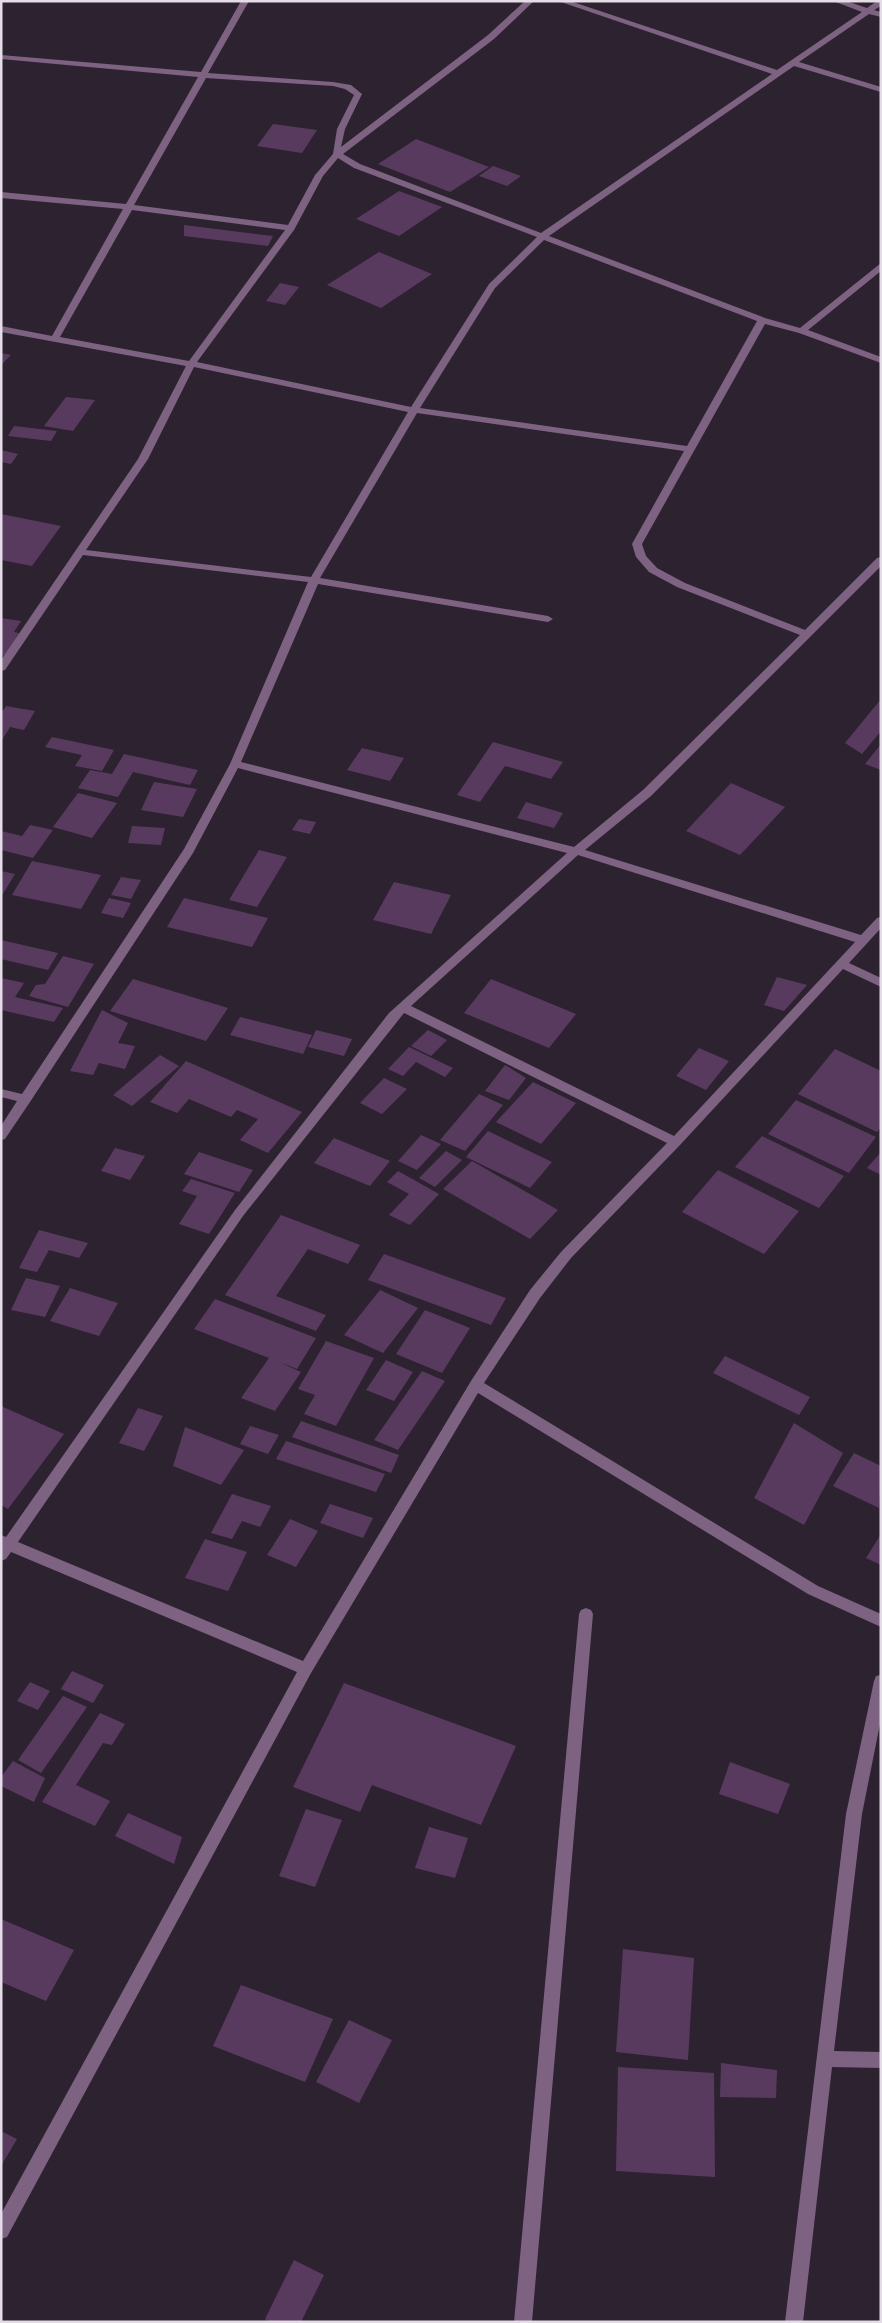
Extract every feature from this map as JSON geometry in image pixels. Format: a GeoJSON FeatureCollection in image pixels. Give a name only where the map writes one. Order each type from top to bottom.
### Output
{"type":"FeatureCollection","features":[{"type":"Feature","properties":{"kind":"street"},"geometry":{"type":"LineString","coordinates":[[55,338],[245,1]]}},
{"type":"Feature","properties":{"kind":"street"},"geometry":{"type":"LineString","coordinates":[[1,668],[143,459],[191,364],[291,228],[319,175],[337,154],[491,37],[530,1]]}},
{"type":"Feature","properties":{"kind":"street"},"geometry":{"type":"LineString","coordinates":[[562,1],[778,73]]}},
{"type":"Feature","properties":{"kind":"street"},"geometry":{"type":"LineString","coordinates":[[837,1],[881,15]]}},
{"type":"Feature","properties":{"kind":"street"},"geometry":{"type":"LineString","coordinates":[[1,1136],[189,850],[235,764],[314,580],[414,410],[492,286],[543,236],[881,2]]}},
{"type":"Feature","properties":{"kind":"street"},"geometry":{"type":"LineString","coordinates":[[1,57],[203,75],[333,84],[348,87],[358,94],[354,108],[340,127],[337,140],[337,154]]}},
{"type":"Feature","properties":{"kind":"street"},"geometry":{"type":"LineString","coordinates":[[794,62],[881,90]]}},
{"type":"Feature","properties":{"kind":"street"},"geometry":{"type":"LineString","coordinates":[[337,154],[371,172],[762,320],[802,331],[881,360]]}},
{"type":"Feature","properties":{"kind":"street"},"geometry":{"type":"LineString","coordinates":[[1,195],[129,207],[291,228]]}},
{"type":"Feature","properties":{"kind":"street"},"geometry":{"type":"LineString","coordinates":[[802,331],[881,266]]}},
{"type":"Feature","properties":{"kind":"street"},"geometry":{"type":"LineString","coordinates":[[762,320],[637,544],[641,557],[653,570],[682,584],[806,634]]}},
{"type":"Feature","properties":{"kind":"street"},"geometry":{"type":"LineString","coordinates":[[1,330],[55,338],[191,364],[414,410],[689,448]]}},
{"type":"Feature","properties":{"kind":"street"},"geometry":{"type":"LineString","coordinates":[[80,552],[314,580],[548,619]]}},
{"type":"Feature","properties":{"kind":"street"},"geometry":{"type":"LineString","coordinates":[[306,1669],[4,1546],[239,1213],[393,1016],[576,851],[647,793],[881,560]]}},
{"type":"Feature","properties":{"kind":"street"},"geometry":{"type":"LineString","coordinates":[[235,764],[576,851],[863,940]]}},
{"type":"Feature","properties":{"kind":"street"},"geometry":{"type":"LineString","coordinates":[[1,2231],[306,1669],[476,1385],[535,1294],[566,1255],[676,1142],[881,921]]}},
{"type":"Feature","properties":{"kind":"street"},"geometry":{"type":"LineString","coordinates":[[842,964],[881,983]]}},
{"type":"Feature","properties":{"kind":"street"},"geometry":{"type":"LineString","coordinates":[[402,1007],[676,1142]]}},
{"type":"Feature","properties":{"kind":"street"},"geometry":{"type":"LineString","coordinates":[[1,1094],[26,1099]]}},
{"type":"Feature","properties":{"kind":"street"},"geometry":{"type":"LineString","coordinates":[[476,1385],[813,1590],[881,1622]]}},
{"type":"Feature","properties":{"kind":"street"},"geometry":{"type":"LineString","coordinates":[[523,2322],[586,1614]]}},
{"type":"Feature","properties":{"kind":"street"},"geometry":{"type":"LineString","coordinates":[[794,2322],[854,1814],[881,1681]]}},
{"type":"Feature","properties":{"kind":"street"},"geometry":{"type":"LineString","coordinates":[[824,2059],[881,2060]]}},
{"type":"Feature","properties":{"kind":"building"},"geometry":{"type":"Polygon","coordinates":[[[273,124],[317,130],[302,153],[257,146],[273,124]]]}},
{"type":"Feature","properties":{"kind":"building"},"geometry":{"type":"Polygon","coordinates":[[[416,139],[489,167],[450,192],[378,164],[416,139]]]}},
{"type":"Feature","properties":{"kind":"building"},"geometry":{"type":"Polygon","coordinates":[[[493,166],[521,176],[507,186],[479,176],[493,166]]]}},
{"type":"Feature","properties":{"kind":"building"},"geometry":{"type":"Polygon","coordinates":[[[399,191],[442,207],[399,236],[356,219],[399,191]]]}},
{"type":"Feature","properties":{"kind":"building"},"geometry":{"type":"Polygon","coordinates":[[[184,225],[273,236],[268,246],[184,236],[184,225]]]}},
{"type":"Feature","properties":{"kind":"building"},"geometry":{"type":"Polygon","coordinates":[[[379,252],[432,274],[381,308],[327,285],[379,252]]]}},
{"type":"Feature","properties":{"kind":"building"},"geometry":{"type":"Polygon","coordinates":[[[280,283],[299,287],[285,305],[266,301],[280,283]]]}},
{"type":"Feature","properties":{"kind":"building"},"geometry":{"type":"Polygon","coordinates":[[[1,353],[11,355],[1,365],[1,353]]]}},
{"type":"Feature","properties":{"kind":"building"},"geometry":{"type":"Polygon","coordinates":[[[66,397],[95,400],[73,431],[44,426],[66,397]]]}},
{"type":"Feature","properties":{"kind":"building"},"geometry":{"type":"Polygon","coordinates":[[[14,426],[57,431],[51,441],[8,436],[14,426]]]}},
{"type":"Feature","properties":{"kind":"building"},"geometry":{"type":"Polygon","coordinates":[[[1,450],[18,454],[11,464],[1,462],[1,450]]]}},
{"type":"Feature","properties":{"kind":"building"},"geometry":{"type":"Polygon","coordinates":[[[1,514],[61,526],[32,566],[1,560],[1,514]]]}},
{"type":"Feature","properties":{"kind":"building"},"geometry":{"type":"Polygon","coordinates":[[[1,618],[21,621],[14,632],[19,633],[6,656],[1,655],[1,618]]]}},
{"type":"Feature","properties":{"kind":"building"},"geometry":{"type":"Polygon","coordinates":[[[881,699],[881,731],[862,754],[845,743],[881,699]]]}},
{"type":"Feature","properties":{"kind":"building"},"geometry":{"type":"Polygon","coordinates":[[[6,706],[35,711],[24,730],[10,727],[1,742],[1,713],[6,706]]]}},
{"type":"Feature","properties":{"kind":"building"},"geometry":{"type":"Polygon","coordinates":[[[52,737],[114,750],[102,771],[75,766],[82,755],[45,747],[52,737]]]}},
{"type":"Feature","properties":{"kind":"building"},"geometry":{"type":"Polygon","coordinates":[[[493,742],[563,762],[551,779],[505,766],[480,802],[457,795],[493,742]]]}},
{"type":"Feature","properties":{"kind":"building"},"geometry":{"type":"Polygon","coordinates":[[[881,744],[881,770],[865,764],[881,744]]]}},
{"type":"Feature","properties":{"kind":"building"},"geometry":{"type":"Polygon","coordinates":[[[362,748],[404,758],[390,781],[347,770],[362,748]]]}},
{"type":"Feature","properties":{"kind":"building"},"geometry":{"type":"Polygon","coordinates":[[[124,754],[198,770],[190,785],[133,772],[118,797],[78,788],[90,770],[112,774],[124,754]]]}},
{"type":"Feature","properties":{"kind":"building"},"geometry":{"type":"Polygon","coordinates":[[[154,782],[197,789],[183,817],[141,810],[154,782]]]}},
{"type":"Feature","properties":{"kind":"building"},"geometry":{"type":"Polygon","coordinates":[[[731,783],[785,807],[740,855],[686,831],[731,783]]]}},
{"type":"Feature","properties":{"kind":"building"},"geometry":{"type":"Polygon","coordinates":[[[78,793],[117,803],[92,838],[53,827],[78,793]]]}},
{"type":"Feature","properties":{"kind":"building"},"geometry":{"type":"Polygon","coordinates":[[[526,802],[563,813],[554,828],[517,818],[526,802]]]}},
{"type":"Feature","properties":{"kind":"building"},"geometry":{"type":"Polygon","coordinates":[[[299,819],[316,822],[310,834],[292,830],[299,819]]]}},
{"type":"Feature","properties":{"kind":"building"},"geometry":{"type":"Polygon","coordinates":[[[30,825],[53,830],[33,858],[1,850],[1,831],[22,836],[30,825]]]}},
{"type":"Feature","properties":{"kind":"building"},"geometry":{"type":"Polygon","coordinates":[[[132,826],[165,828],[161,845],[128,843],[132,826]]]}},
{"type":"Feature","properties":{"kind":"building"},"geometry":{"type":"Polygon","coordinates":[[[259,850],[287,857],[257,907],[229,900],[259,850]]]}},
{"type":"Feature","properties":{"kind":"building"},"geometry":{"type":"Polygon","coordinates":[[[32,861],[101,875],[81,909],[12,895],[32,861]]]}},
{"type":"Feature","properties":{"kind":"building"},"geometry":{"type":"Polygon","coordinates":[[[1,871],[15,874],[1,897],[1,871]]]}},
{"type":"Feature","properties":{"kind":"building"},"geometry":{"type":"Polygon","coordinates":[[[121,877],[141,880],[131,899],[111,895],[121,877]]]}},
{"type":"Feature","properties":{"kind":"building"},"geometry":{"type":"Polygon","coordinates":[[[394,882],[451,895],[431,934],[373,920],[394,882]]]}},
{"type":"Feature","properties":{"kind":"building"},"geometry":{"type":"Polygon","coordinates":[[[109,898],[131,903],[123,918],[101,913],[109,898]]]}},
{"type":"Feature","properties":{"kind":"building"},"geometry":{"type":"Polygon","coordinates":[[[184,898],[268,918],[252,947],[167,927],[184,898]]]}},
{"type":"Feature","properties":{"kind":"building"},"geometry":{"type":"Polygon","coordinates":[[[1,940],[58,953],[48,970],[1,959],[1,940]]]}},
{"type":"Feature","properties":{"kind":"building"},"geometry":{"type":"Polygon","coordinates":[[[63,956],[94,964],[68,1007],[29,996],[36,985],[45,984],[63,956]]]}},
{"type":"Feature","properties":{"kind":"building"},"geometry":{"type":"Polygon","coordinates":[[[777,977],[807,985],[784,1011],[764,1005],[777,977]]]}},
{"type":"Feature","properties":{"kind":"building"},"geometry":{"type":"Polygon","coordinates":[[[1,978],[24,983],[15,997],[63,1008],[54,1022],[1,1010],[1,978]]]}},
{"type":"Feature","properties":{"kind":"building"},"geometry":{"type":"Polygon","coordinates":[[[133,979],[228,1008],[206,1041],[110,1011],[133,979]]]}},
{"type":"Feature","properties":{"kind":"building"},"geometry":{"type":"Polygon","coordinates":[[[491,979],[576,1014],[549,1048],[464,1013],[491,979]]]}},
{"type":"Feature","properties":{"kind":"building"},"geometry":{"type":"Polygon","coordinates":[[[102,1010],[128,1023],[118,1043],[135,1046],[125,1069],[99,1063],[93,1075],[70,1071],[102,1010]]]}},
{"type":"Feature","properties":{"kind":"building"},"geometry":{"type":"Polygon","coordinates":[[[240,1017],[312,1035],[303,1054],[230,1035],[240,1017]]]}},
{"type":"Feature","properties":{"kind":"building"},"geometry":{"type":"Polygon","coordinates":[[[316,1030],[352,1039],[344,1056],[308,1047],[316,1030]]]}},
{"type":"Feature","properties":{"kind":"building"},"geometry":{"type":"Polygon","coordinates":[[[428,1030],[447,1040],[431,1056],[411,1046],[428,1030]]]}},
{"type":"Feature","properties":{"kind":"building"},"geometry":{"type":"Polygon","coordinates":[[[409,1047],[453,1068],[445,1077],[416,1062],[403,1076],[388,1069],[409,1047]]]}},
{"type":"Feature","properties":{"kind":"building"},"geometry":{"type":"Polygon","coordinates":[[[699,1048],[729,1061],[706,1090],[676,1076],[699,1048]]]}},
{"type":"Feature","properties":{"kind":"building"},"geometry":{"type":"Polygon","coordinates":[[[835,1049],[881,1071],[881,1127],[877,1132],[798,1094],[835,1049]]]}},
{"type":"Feature","properties":{"kind":"building"},"geometry":{"type":"Polygon","coordinates":[[[160,1055],[179,1066],[132,1106],[113,1095],[160,1055]]]}},
{"type":"Feature","properties":{"kind":"building"},"geometry":{"type":"Polygon","coordinates":[[[186,1061],[302,1112],[268,1153],[240,1140],[258,1119],[237,1110],[231,1117],[189,1099],[177,1113],[150,1102],[186,1061]]]}},
{"type":"Feature","properties":{"kind":"building"},"geometry":{"type":"Polygon","coordinates":[[[505,1065],[526,1078],[509,1100],[485,1091],[505,1065]]]}},
{"type":"Feature","properties":{"kind":"building"},"geometry":{"type":"Polygon","coordinates":[[[384,1078],[407,1089],[382,1114],[360,1103],[384,1078]]]}},
{"type":"Feature","properties":{"kind":"building"},"geometry":{"type":"Polygon","coordinates":[[[533,1082],[576,1103],[541,1144],[496,1122],[533,1082]]]}},
{"type":"Feature","properties":{"kind":"building"},"geometry":{"type":"Polygon","coordinates":[[[479,1094],[503,1105],[465,1151],[440,1140],[479,1094]]]}},
{"type":"Feature","properties":{"kind":"building"},"geometry":{"type":"Polygon","coordinates":[[[796,1100],[876,1137],[849,1173],[768,1134],[796,1100]]]}},
{"type":"Feature","properties":{"kind":"building"},"geometry":{"type":"Polygon","coordinates":[[[488,1131],[552,1162],[530,1188],[466,1157],[488,1131]]]}},
{"type":"Feature","properties":{"kind":"building"},"geometry":{"type":"Polygon","coordinates":[[[421,1135],[441,1144],[417,1170],[398,1161],[421,1135]]]}},
{"type":"Feature","properties":{"kind":"building"},"geometry":{"type":"Polygon","coordinates":[[[762,1136],[844,1176],[819,1208],[735,1167],[762,1136]]]}},
{"type":"Feature","properties":{"kind":"building"},"geometry":{"type":"Polygon","coordinates":[[[334,1138],[390,1161],[370,1186],[314,1163],[334,1138]]]}},
{"type":"Feature","properties":{"kind":"building"},"geometry":{"type":"Polygon","coordinates":[[[115,1148],[145,1156],[130,1180],[101,1171],[115,1148]]]}},
{"type":"Feature","properties":{"kind":"building"},"geometry":{"type":"Polygon","coordinates":[[[446,1151],[462,1160],[435,1187],[419,1178],[446,1151]]]}},
{"type":"Feature","properties":{"kind":"building"},"geometry":{"type":"Polygon","coordinates":[[[199,1152],[253,1170],[239,1192],[184,1174],[199,1152]]]}},
{"type":"Feature","properties":{"kind":"building"},"geometry":{"type":"Polygon","coordinates":[[[881,1152],[881,1175],[867,1168],[881,1152]]]}},
{"type":"Feature","properties":{"kind":"building"},"geometry":{"type":"Polygon","coordinates":[[[472,1161],[558,1210],[530,1239],[443,1189],[472,1161]]]}},
{"type":"Feature","properties":{"kind":"building"},"geometry":{"type":"Polygon","coordinates":[[[718,1170],[799,1211],[764,1254],[682,1212],[718,1170]]]}},
{"type":"Feature","properties":{"kind":"building"},"geometry":{"type":"Polygon","coordinates":[[[398,1171],[439,1194],[410,1225],[389,1215],[409,1194],[387,1182],[398,1171]]]}},
{"type":"Feature","properties":{"kind":"building"},"geometry":{"type":"Polygon","coordinates":[[[191,1179],[235,1193],[209,1234],[179,1224],[197,1196],[182,1191],[191,1179]]]}},
{"type":"Feature","properties":{"kind":"building"},"geometry":{"type":"Polygon","coordinates":[[[281,1215],[360,1245],[348,1264],[308,1249],[276,1296],[326,1315],[316,1331],[225,1295],[281,1215]]]}},
{"type":"Feature","properties":{"kind":"building"},"geometry":{"type":"Polygon","coordinates":[[[39,1230],[88,1243],[79,1258],[49,1250],[37,1272],[19,1268],[39,1230]]]}},
{"type":"Feature","properties":{"kind":"building"},"geometry":{"type":"Polygon","coordinates":[[[384,1254],[506,1298],[491,1325],[368,1280],[384,1254]]]}},
{"type":"Feature","properties":{"kind":"building"},"geometry":{"type":"Polygon","coordinates":[[[26,1278],[60,1286],[45,1317],[11,1310],[26,1278]]]}},
{"type":"Feature","properties":{"kind":"building"},"geometry":{"type":"Polygon","coordinates":[[[70,1288],[118,1303],[99,1336],[50,1321],[70,1288]]]}},
{"type":"Feature","properties":{"kind":"building"},"geometry":{"type":"Polygon","coordinates":[[[380,1290],[418,1308],[383,1353],[344,1335],[380,1290]]]}},
{"type":"Feature","properties":{"kind":"building"},"geometry":{"type":"Polygon","coordinates":[[[215,1299],[316,1338],[297,1369],[279,1362],[301,1372],[275,1411],[241,1398],[269,1358],[194,1329],[215,1299]]]}},
{"type":"Feature","properties":{"kind":"building"},"geometry":{"type":"Polygon","coordinates":[[[425,1310],[470,1328],[442,1373],[396,1354],[425,1310]]]}},
{"type":"Feature","properties":{"kind":"building"},"geometry":{"type":"Polygon","coordinates":[[[326,1341],[374,1358],[336,1426],[304,1414],[315,1395],[298,1389],[326,1341]]]}},
{"type":"Feature","properties":{"kind":"building"},"geometry":{"type":"Polygon","coordinates":[[[725,1356],[810,1397],[799,1415],[713,1373],[725,1356]]]}},
{"type":"Feature","properties":{"kind":"building"},"geometry":{"type":"Polygon","coordinates":[[[386,1360],[413,1372],[394,1401],[366,1390],[386,1360]]]}},
{"type":"Feature","properties":{"kind":"building"},"geometry":{"type":"Polygon","coordinates":[[[422,1371],[445,1381],[398,1450],[374,1440],[422,1371]]]}},
{"type":"Feature","properties":{"kind":"building"},"geometry":{"type":"Polygon","coordinates":[[[1,1406],[64,1434],[8,1509],[1,1505],[1,1406]]]}},
{"type":"Feature","properties":{"kind":"building"},"geometry":{"type":"Polygon","coordinates":[[[138,1408],[163,1416],[144,1451],[119,1443],[138,1408]]]}},
{"type":"Feature","properties":{"kind":"building"},"geometry":{"type":"Polygon","coordinates":[[[301,1421],[399,1455],[391,1473],[292,1437],[301,1421]]]}},
{"type":"Feature","properties":{"kind":"building"},"geometry":{"type":"Polygon","coordinates":[[[794,1423],[843,1453],[804,1525],[754,1498],[794,1423]]]}},
{"type":"Feature","properties":{"kind":"building"},"geometry":{"type":"Polygon","coordinates":[[[250,1426],[279,1435],[268,1454],[240,1444],[250,1426]]]}},
{"type":"Feature","properties":{"kind":"building"},"geometry":{"type":"Polygon","coordinates":[[[185,1427],[244,1450],[221,1485],[173,1466],[185,1427]]]}},
{"type":"Feature","properties":{"kind":"building"},"geometry":{"type":"Polygon","coordinates":[[[286,1441],[385,1474],[376,1492],[276,1459],[286,1441]]]}},
{"type":"Feature","properties":{"kind":"building"},"geometry":{"type":"Polygon","coordinates":[[[854,1453],[881,1466],[879,1508],[833,1486],[854,1453]]]}},
{"type":"Feature","properties":{"kind":"building"},"geometry":{"type":"Polygon","coordinates":[[[232,1494],[271,1506],[260,1527],[242,1521],[232,1539],[211,1533],[232,1494]]]}},
{"type":"Feature","properties":{"kind":"building"},"geometry":{"type":"Polygon","coordinates":[[[330,1504],[373,1518],[363,1538],[320,1523],[330,1504]]]}},
{"type":"Feature","properties":{"kind":"building"},"geometry":{"type":"Polygon","coordinates":[[[290,1519],[318,1531],[296,1567],[267,1555],[290,1519]]]}},
{"type":"Feature","properties":{"kind":"building"},"geometry":{"type":"Polygon","coordinates":[[[881,1534],[881,1565],[866,1558],[881,1534]]]}},
{"type":"Feature","properties":{"kind":"building"},"geometry":{"type":"Polygon","coordinates":[[[205,1539],[247,1552],[228,1591],[185,1578],[205,1539]]]}},
{"type":"Feature","properties":{"kind":"building"},"geometry":{"type":"Polygon","coordinates":[[[72,1671],[104,1685],[93,1703],[61,1689],[72,1671]]]}},
{"type":"Feature","properties":{"kind":"building"},"geometry":{"type":"Polygon","coordinates":[[[30,1682],[50,1691],[38,1710],[17,1701],[30,1682]]]}},
{"type":"Feature","properties":{"kind":"building"},"geometry":{"type":"Polygon","coordinates":[[[344,1683],[516,1746],[481,1825],[372,1785],[360,1812],[293,1787],[344,1683]]]}},
{"type":"Feature","properties":{"kind":"building"},"geometry":{"type":"Polygon","coordinates":[[[63,1696],[87,1707],[41,1773],[18,1760],[63,1696]]]}},
{"type":"Feature","properties":{"kind":"building"},"geometry":{"type":"Polygon","coordinates":[[[100,1713],[125,1724],[112,1745],[103,1743],[76,1785],[110,1801],[95,1826],[42,1802],[100,1713]]]}},
{"type":"Feature","properties":{"kind":"building"},"geometry":{"type":"Polygon","coordinates":[[[13,1761],[45,1778],[34,1802],[1,1786],[1,1777],[13,1761]]]}},
{"type":"Feature","properties":{"kind":"building"},"geometry":{"type":"Polygon","coordinates":[[[730,1762],[790,1784],[778,1814],[719,1794],[730,1762]]]}},
{"type":"Feature","properties":{"kind":"building"},"geometry":{"type":"Polygon","coordinates":[[[306,1809],[342,1820],[315,1887],[279,1876],[306,1809]]]}},
{"type":"Feature","properties":{"kind":"building"},"geometry":{"type":"Polygon","coordinates":[[[128,1813],[182,1837],[174,1864],[115,1836],[128,1813]]]}},
{"type":"Feature","properties":{"kind":"building"},"geometry":{"type":"Polygon","coordinates":[[[429,1827],[468,1838],[455,1878],[415,1868],[429,1827]]]}},
{"type":"Feature","properties":{"kind":"building"},"geometry":{"type":"Polygon","coordinates":[[[1,1919],[74,1950],[46,2001],[1,1982],[1,1919]]]}},
{"type":"Feature","properties":{"kind":"building"},"geometry":{"type":"Polygon","coordinates":[[[623,1949],[694,1958],[688,2060],[616,2052],[623,1949]]]}},
{"type":"Feature","properties":{"kind":"building"},"geometry":{"type":"Polygon","coordinates":[[[241,1985],[333,2019],[305,2082],[213,2046],[241,1985]]]}},
{"type":"Feature","properties":{"kind":"building"},"geometry":{"type":"Polygon","coordinates":[[[349,2020],[392,2040],[359,2103],[316,2082],[349,2020]]]}},
{"type":"Feature","properties":{"kind":"building"},"geometry":{"type":"Polygon","coordinates":[[[721,2063],[777,2070],[776,2098],[720,2097],[721,2063]]]}},
{"type":"Feature","properties":{"kind":"building"},"geometry":{"type":"Polygon","coordinates":[[[618,2067],[714,2073],[715,2177],[616,2171],[618,2067]]]}},
{"type":"Feature","properties":{"kind":"building"},"geometry":{"type":"Polygon","coordinates":[[[1,2131],[17,2139],[1,2166],[1,2131]]]}},
{"type":"Feature","properties":{"kind":"building"},"geometry":{"type":"Polygon","coordinates":[[[294,2260],[324,2275],[301,2322],[269,2322],[265,2319],[294,2260]]]}}]}
